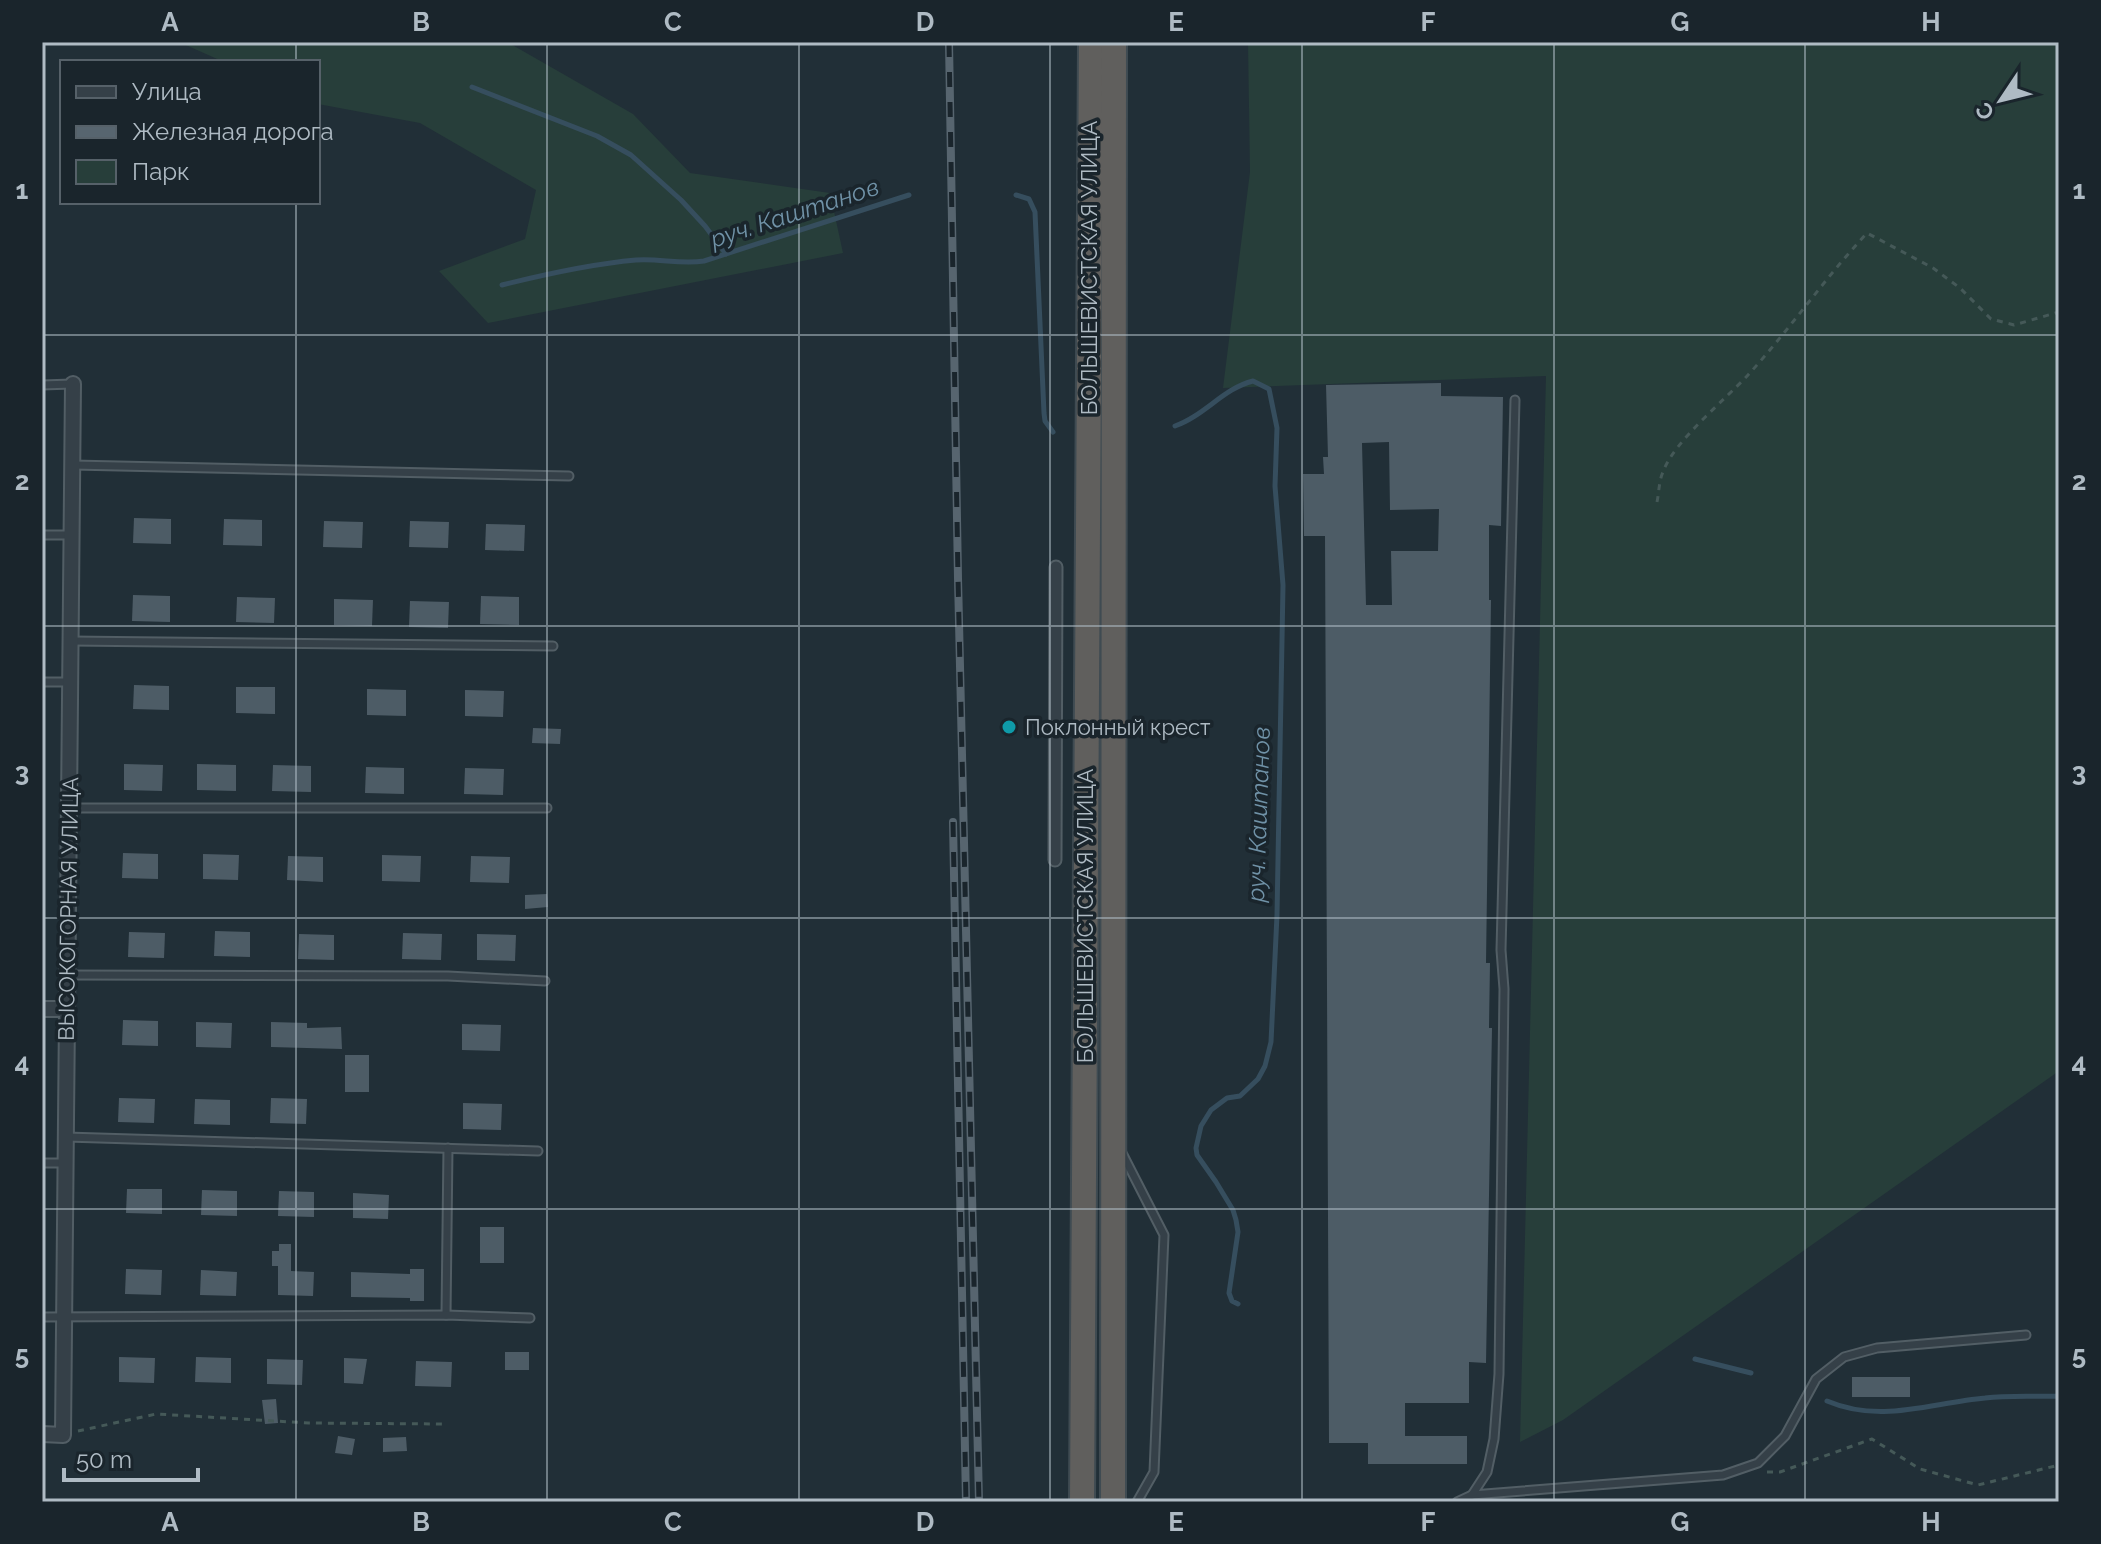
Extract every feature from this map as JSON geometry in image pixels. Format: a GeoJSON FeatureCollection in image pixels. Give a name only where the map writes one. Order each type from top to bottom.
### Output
{"type":"FeatureCollection","features":[{"type":"Feature","properties":{"kind":"highway","name":"БОЛЬШЕВИСТСКАЯ УЛИЦА"},"geometry":{"type":"LineString","coordinates":[[1082,1502],[1091,42]]}},
{"type":"Feature","properties":{"kind":"highway","name":"БОЛЬШЕВИСТСКАЯ УЛИЦА"},"geometry":{"type":"LineString","coordinates":[[1113,1502],[1114,42]]}},
{"type":"Feature","properties":{"kind":"street","name":"ВЫСОКОГОРНАЯ УЛИЦА"},"geometry":{"type":"LineString","coordinates":[[63,1435],[73,384]]}},
{"type":"Feature","properties":{"kind":"street"},"geometry":{"type":"LineString","coordinates":[[1055,860],[1056,567]]}},
{"type":"Feature","properties":{"kind":"street"},"geometry":{"type":"LineString","coordinates":[[42,1009],[67,1009]]}},
{"type":"Feature","properties":{"kind":"street"},"geometry":{"type":"LineString","coordinates":[[42,1434],[63,1435]]}},
{"type":"Feature","properties":{"kind":"lane"},"geometry":{"type":"LineString","coordinates":[[42,385],[73,384]]}},
{"type":"Feature","properties":{"kind":"lane"},"geometry":{"type":"LineString","coordinates":[[1472,1495],[1487,1472],[1494,1439],[1499,1374],[1504,989],[1501,950],[1515,400]]}},
{"type":"Feature","properties":{"kind":"lane"},"geometry":{"type":"LineString","coordinates":[[73,465],[569,476]]}},
{"type":"Feature","properties":{"kind":"lane"},"geometry":{"type":"LineString","coordinates":[[42,535],[72,535]]}},
{"type":"Feature","properties":{"kind":"lane"},"geometry":{"type":"LineString","coordinates":[[71,641],[553,646]]}},
{"type":"Feature","properties":{"kind":"lane"},"geometry":{"type":"LineString","coordinates":[[42,682],[70,682]]}},
{"type":"Feature","properties":{"kind":"lane"},"geometry":{"type":"LineString","coordinates":[[69,808],[547,808]]}},
{"type":"Feature","properties":{"kind":"lane"},"geometry":{"type":"LineString","coordinates":[[67,975],[448,976],[545,981]]}},
{"type":"Feature","properties":{"kind":"lane"},"geometry":{"type":"LineString","coordinates":[[1113,1136],[1164,1235],[1154,1472],[1137,1502]]}},
{"type":"Feature","properties":{"kind":"lane"},"geometry":{"type":"LineString","coordinates":[[66,1137],[538,1151]]}},
{"type":"Feature","properties":{"kind":"lane"},"geometry":{"type":"LineString","coordinates":[[446,1315],[448,1148]]}},
{"type":"Feature","properties":{"kind":"lane"},"geometry":{"type":"LineString","coordinates":[[42,1163],[65,1163]]}},
{"type":"Feature","properties":{"kind":"lane"},"geometry":{"type":"LineString","coordinates":[[42,1317],[446,1315],[530,1318]]}},
{"type":"Feature","properties":{"kind":"lane"},"geometry":{"type":"LineString","coordinates":[[1457,1502],[1472,1495],[1707,1477],[1733,1472],[1758,1463],[1785,1436],[1816,1379],[1844,1357],[1877,1348],[2026,1335]]}},
{"type":"Feature","properties":{"kind":"path"},"geometry":{"type":"LineString","coordinates":[[1657,502],[1663,471],[1677,450],[1714,407],[1746,377],[1802,313],[1836,266],[1867,233],[1942,275],[1991,319],[2014,325],[2059,312]]}},
{"type":"Feature","properties":{"kind":"path"},"geometry":{"type":"LineString","coordinates":[[63,1435],[156,1414],[309,1423],[444,1424]]}},
{"type":"Feature","properties":{"kind":"path"},"geometry":{"type":"LineString","coordinates":[[1733,1472],[1780,1472],[1872,1439],[1920,1469],[1978,1485],[2059,1465]]}},
{"type":"Feature","properties":{"kind":"green space"},"geometry":{"type":"Polygon","coordinates":[[[179,42],[507,42],[633,114],[690,173],[830,193],[843,253],[488,323],[439,271],[525,239],[536,190],[420,123],[320,104],[320,60],[220,60],[179,42]]]}},
{"type":"Feature","properties":{"kind":"green space"},"geometry":{"type":"Polygon","coordinates":[[[1248,42],[2059,42],[2059,1071],[1563,1420],[1520,1442],[1546,376],[1223,388],[1250,172],[1248,42]]]}},
{"type":"Feature","properties":{"kind":"building"},"geometry":{"type":"Polygon","coordinates":[[[1441,383],[1441,396],[1503,397],[1501,526],[1489,525],[1491,600],[1486,963],[1490,963],[1489,1028],[1492,1028],[1486,1363],[1469,1362],[1469,1403],[1405,1403],[1405,1436],[1467,1436],[1467,1464],[1368,1464],[1368,1443],[1329,1443],[1325,536],[1304,536],[1303,474],[1324,474],[1323,457],[1328,457],[1326,385],[1441,383]],[[1389,442],[1362,443],[1366,605],[1392,605],[1391,551],[1438,551],[1439,509],[1390,510],[1389,442]]]}},
{"type":"Feature","properties":{"kind":"building"},"geometry":{"type":"Polygon","coordinates":[[[134,518],[171,519],[171,544],[133,543],[134,518]]]}},
{"type":"Feature","properties":{"kind":"building"},"geometry":{"type":"Polygon","coordinates":[[[224,519],[262,520],[262,546],[223,545],[224,519]]]}},
{"type":"Feature","properties":{"kind":"building"},"geometry":{"type":"Polygon","coordinates":[[[324,521],[363,522],[362,548],[323,547],[324,521]]]}},
{"type":"Feature","properties":{"kind":"building"},"geometry":{"type":"Polygon","coordinates":[[[410,521],[449,522],[448,548],[409,547],[410,521]]]}},
{"type":"Feature","properties":{"kind":"building"},"geometry":{"type":"Polygon","coordinates":[[[486,524],[525,525],[524,551],[485,550],[486,524]]]}},
{"type":"Feature","properties":{"kind":"building"},"geometry":{"type":"Polygon","coordinates":[[[133,595],[170,596],[170,622],[132,621],[133,595]]]}},
{"type":"Feature","properties":{"kind":"building"},"geometry":{"type":"Polygon","coordinates":[[[481,596],[519,597],[519,625],[480,624],[481,596]]]}},
{"type":"Feature","properties":{"kind":"building"},"geometry":{"type":"Polygon","coordinates":[[[237,597],[275,598],[274,623],[236,622],[237,597]]]}},
{"type":"Feature","properties":{"kind":"building"},"geometry":{"type":"Polygon","coordinates":[[[334,599],[373,600],[372,626],[334,625],[334,599]]]}},
{"type":"Feature","properties":{"kind":"building"},"geometry":{"type":"Polygon","coordinates":[[[410,601],[449,602],[448,628],[409,627],[410,601]]]}},
{"type":"Feature","properties":{"kind":"building"},"geometry":{"type":"Polygon","coordinates":[[[134,685],[169,686],[169,710],[133,709],[134,685]]]}},
{"type":"Feature","properties":{"kind":"building"},"geometry":{"type":"Polygon","coordinates":[[[236,687],[275,687],[275,714],[236,713],[236,687]]]}},
{"type":"Feature","properties":{"kind":"building"},"geometry":{"type":"Polygon","coordinates":[[[367,689],[406,690],[406,716],[367,715],[367,689]]]}},
{"type":"Feature","properties":{"kind":"building"},"geometry":{"type":"Polygon","coordinates":[[[465,690],[504,691],[503,717],[465,716],[465,690]]]}},
{"type":"Feature","properties":{"kind":"building"},"geometry":{"type":"Polygon","coordinates":[[[533,728],[561,729],[560,744],[532,743],[533,728]]]}},
{"type":"Feature","properties":{"kind":"building"},"geometry":{"type":"Polygon","coordinates":[[[124,764],[163,765],[162,791],[124,790],[124,764]]]}},
{"type":"Feature","properties":{"kind":"building"},"geometry":{"type":"Polygon","coordinates":[[[197,764],[236,765],[236,791],[197,790],[197,764]]]}},
{"type":"Feature","properties":{"kind":"building"},"geometry":{"type":"Polygon","coordinates":[[[273,765],[311,766],[311,792],[272,791],[273,765]]]}},
{"type":"Feature","properties":{"kind":"building"},"geometry":{"type":"Polygon","coordinates":[[[366,767],[404,768],[404,794],[365,793],[366,767]]]}},
{"type":"Feature","properties":{"kind":"building"},"geometry":{"type":"Polygon","coordinates":[[[465,768],[504,769],[503,795],[464,794],[465,768]]]}},
{"type":"Feature","properties":{"kind":"building"},"geometry":{"type":"Polygon","coordinates":[[[123,853],[158,854],[158,879],[122,878],[123,853]]]}},
{"type":"Feature","properties":{"kind":"building"},"geometry":{"type":"Polygon","coordinates":[[[203,854],[239,855],[238,880],[203,879],[203,854]]]}},
{"type":"Feature","properties":{"kind":"building"},"geometry":{"type":"Polygon","coordinates":[[[382,855],[421,856],[420,882],[382,881],[382,855]]]}},
{"type":"Feature","properties":{"kind":"building"},"geometry":{"type":"Polygon","coordinates":[[[288,856],[323,857],[323,882],[287,880],[288,856]]]}},
{"type":"Feature","properties":{"kind":"building"},"geometry":{"type":"Polygon","coordinates":[[[471,856],[510,857],[509,883],[470,882],[471,856]]]}},
{"type":"Feature","properties":{"kind":"building"},"geometry":{"type":"Polygon","coordinates":[[[547,894],[548,907],[525,909],[525,895],[547,894]]]}},
{"type":"Feature","properties":{"kind":"building"},"geometry":{"type":"Polygon","coordinates":[[[215,931],[250,932],[250,957],[214,956],[215,931]]]}},
{"type":"Feature","properties":{"kind":"building"},"geometry":{"type":"Polygon","coordinates":[[[129,932],[165,933],[164,958],[128,957],[129,932]]]}},
{"type":"Feature","properties":{"kind":"building"},"geometry":{"type":"Polygon","coordinates":[[[403,933],[442,934],[441,960],[402,959],[403,933]]]}},
{"type":"Feature","properties":{"kind":"building"},"geometry":{"type":"Polygon","coordinates":[[[299,934],[334,935],[334,960],[298,959],[299,934]]]}},
{"type":"Feature","properties":{"kind":"building"},"geometry":{"type":"Polygon","coordinates":[[[477,934],[516,935],[515,961],[477,960],[477,934]]]}},
{"type":"Feature","properties":{"kind":"building"},"geometry":{"type":"Polygon","coordinates":[[[123,1020],[158,1021],[158,1046],[122,1045],[123,1020]]]}},
{"type":"Feature","properties":{"kind":"building"},"geometry":{"type":"Polygon","coordinates":[[[196,1022],[232,1023],[231,1048],[196,1047],[196,1022]]]}},
{"type":"Feature","properties":{"kind":"building"},"geometry":{"type":"Polygon","coordinates":[[[271,1022],[307,1023],[307,1028],[341,1027],[342,1049],[271,1047],[271,1022]]]}},
{"type":"Feature","properties":{"kind":"building"},"geometry":{"type":"Polygon","coordinates":[[[462,1024],[501,1025],[500,1051],[462,1050],[462,1024]]]}},
{"type":"Feature","properties":{"kind":"building"},"geometry":{"type":"Polygon","coordinates":[[[345,1055],[369,1055],[369,1092],[345,1092],[345,1055]]]}},
{"type":"Feature","properties":{"kind":"building"},"geometry":{"type":"Polygon","coordinates":[[[119,1098],[155,1099],[154,1123],[118,1122],[119,1098]]]}},
{"type":"Feature","properties":{"kind":"building"},"geometry":{"type":"Polygon","coordinates":[[[271,1098],[307,1099],[306,1124],[270,1123],[271,1098]]]}},
{"type":"Feature","properties":{"kind":"building"},"geometry":{"type":"Polygon","coordinates":[[[195,1099],[230,1100],[230,1125],[194,1124],[195,1099]]]}},
{"type":"Feature","properties":{"kind":"building"},"geometry":{"type":"Polygon","coordinates":[[[463,1103],[502,1104],[501,1130],[463,1129],[463,1103]]]}},
{"type":"Feature","properties":{"kind":"building"},"geometry":{"type":"Polygon","coordinates":[[[127,1189],[162,1189],[162,1214],[126,1213],[127,1189]]]}},
{"type":"Feature","properties":{"kind":"building"},"geometry":{"type":"Polygon","coordinates":[[[202,1190],[237,1191],[237,1216],[201,1215],[202,1190]]]}},
{"type":"Feature","properties":{"kind":"building"},"geometry":{"type":"Polygon","coordinates":[[[279,1191],[314,1192],[314,1217],[278,1216],[279,1191]]]}},
{"type":"Feature","properties":{"kind":"building"},"geometry":{"type":"Polygon","coordinates":[[[353,1193],[389,1195],[388,1219],[353,1218],[353,1193]]]}},
{"type":"Feature","properties":{"kind":"building"},"geometry":{"type":"Polygon","coordinates":[[[480,1227],[504,1227],[504,1263],[480,1263],[480,1227]]]}},
{"type":"Feature","properties":{"kind":"building"},"geometry":{"type":"Polygon","coordinates":[[[279,1244],[291,1244],[291,1271],[314,1272],[313,1296],[278,1295],[278,1266],[272,1266],[272,1251],[279,1251],[279,1244]]]}},
{"type":"Feature","properties":{"kind":"building"},"geometry":{"type":"Polygon","coordinates":[[[126,1269],[162,1270],[161,1295],[125,1294],[126,1269]]]}},
{"type":"Feature","properties":{"kind":"building"},"geometry":{"type":"Polygon","coordinates":[[[410,1269],[424,1269],[424,1301],[351,1297],[351,1272],[410,1274],[410,1269]]]}},
{"type":"Feature","properties":{"kind":"building"},"geometry":{"type":"Polygon","coordinates":[[[201,1270],[237,1272],[236,1296],[200,1295],[201,1270]]]}},
{"type":"Feature","properties":{"kind":"building"},"geometry":{"type":"Polygon","coordinates":[[[505,1352],[529,1352],[529,1370],[505,1370],[505,1352]]]}},
{"type":"Feature","properties":{"kind":"building"},"geometry":{"type":"Polygon","coordinates":[[[119,1357],[155,1358],[154,1383],[119,1382],[119,1357]]]}},
{"type":"Feature","properties":{"kind":"building"},"geometry":{"type":"Polygon","coordinates":[[[196,1357],[231,1358],[231,1383],[195,1382],[196,1357]]]}},
{"type":"Feature","properties":{"kind":"building"},"geometry":{"type":"Polygon","coordinates":[[[344,1358],[367,1359],[363,1384],[344,1383],[344,1358]]]}},
{"type":"Feature","properties":{"kind":"building"},"geometry":{"type":"Polygon","coordinates":[[[267,1359],[303,1360],[302,1385],[267,1384],[267,1359]]]}},
{"type":"Feature","properties":{"kind":"building"},"geometry":{"type":"Polygon","coordinates":[[[416,1361],[452,1362],[451,1387],[415,1386],[416,1361]]]}},
{"type":"Feature","properties":{"kind":"building"},"geometry":{"type":"Polygon","coordinates":[[[1852,1377],[1910,1377],[1910,1397],[1852,1397],[1852,1377]]]}},
{"type":"Feature","properties":{"kind":"building"},"geometry":{"type":"Polygon","coordinates":[[[276,1399],[278,1423],[265,1424],[262,1400],[276,1399]]]}},
{"type":"Feature","properties":{"kind":"building"},"geometry":{"type":"Polygon","coordinates":[[[338,1436],[355,1439],[352,1455],[335,1453],[338,1436]]]}},
{"type":"Feature","properties":{"kind":"building"},"geometry":{"type":"Polygon","coordinates":[[[406,1437],[407,1451],[383,1452],[383,1438],[406,1437]]]}},
{"type":"Feature","properties":{"kind":"waterway"},"geometry":{"type":"LineString","coordinates":[[472,87],[597,136],[631,155],[681,200],[726,254]]}},
{"type":"Feature","properties":{"kind":"waterway","name":"руч. Каштанов"},"geometry":{"type":"LineString","coordinates":[[502,285],[619,262],[704,261],[909,195]]}},
{"type":"Feature","properties":{"kind":"waterway","name":"руч. Каштанов"},"geometry":{"type":"LineString","coordinates":[[1016,195],[1029,199],[1035,212],[1044,413],[1045,421],[1053,432]]}},
{"type":"Feature","properties":{"kind":"waterway","name":"руч. Каштанов"},"geometry":{"type":"LineString","coordinates":[[1175,426],[1253,381],[1269,389],[1277,428],[1275,486],[1283,585],[1277,915],[1271,1042],[1258,1079],[1240,1096],[1227,1098],[1211,1110],[1201,1126],[1196,1148],[1197,1155],[1233,1210],[1236,1220],[1238,1232],[1229,1293],[1232,1301],[1238,1304]]}},
{"type":"Feature","properties":{"kind":"waterway"},"geometry":{"type":"LineString","coordinates":[[1695,1359],[1751,1373]]}},
{"type":"Feature","properties":{"kind":"waterway","name":"руч. Каштанов"},"geometry":{"type":"LineString","coordinates":[[1827,1401],[1847,1408],[1886,1411],[1994,1397],[2059,1396]]}},
{"type":"Feature","properties":{"kind":"railway"},"geometry":{"type":"LineString","coordinates":[[949,42],[979,1502]]}},
{"type":"Feature","properties":{"kind":"railway"},"geometry":{"type":"LineString","coordinates":[[953,822],[966,1502]]}},
{"type":"Feature","properties":{"kind":"place","name":"Поклонный крест"},"geometry":{"type":"Point","coordinates":[1009,727]}}]}
